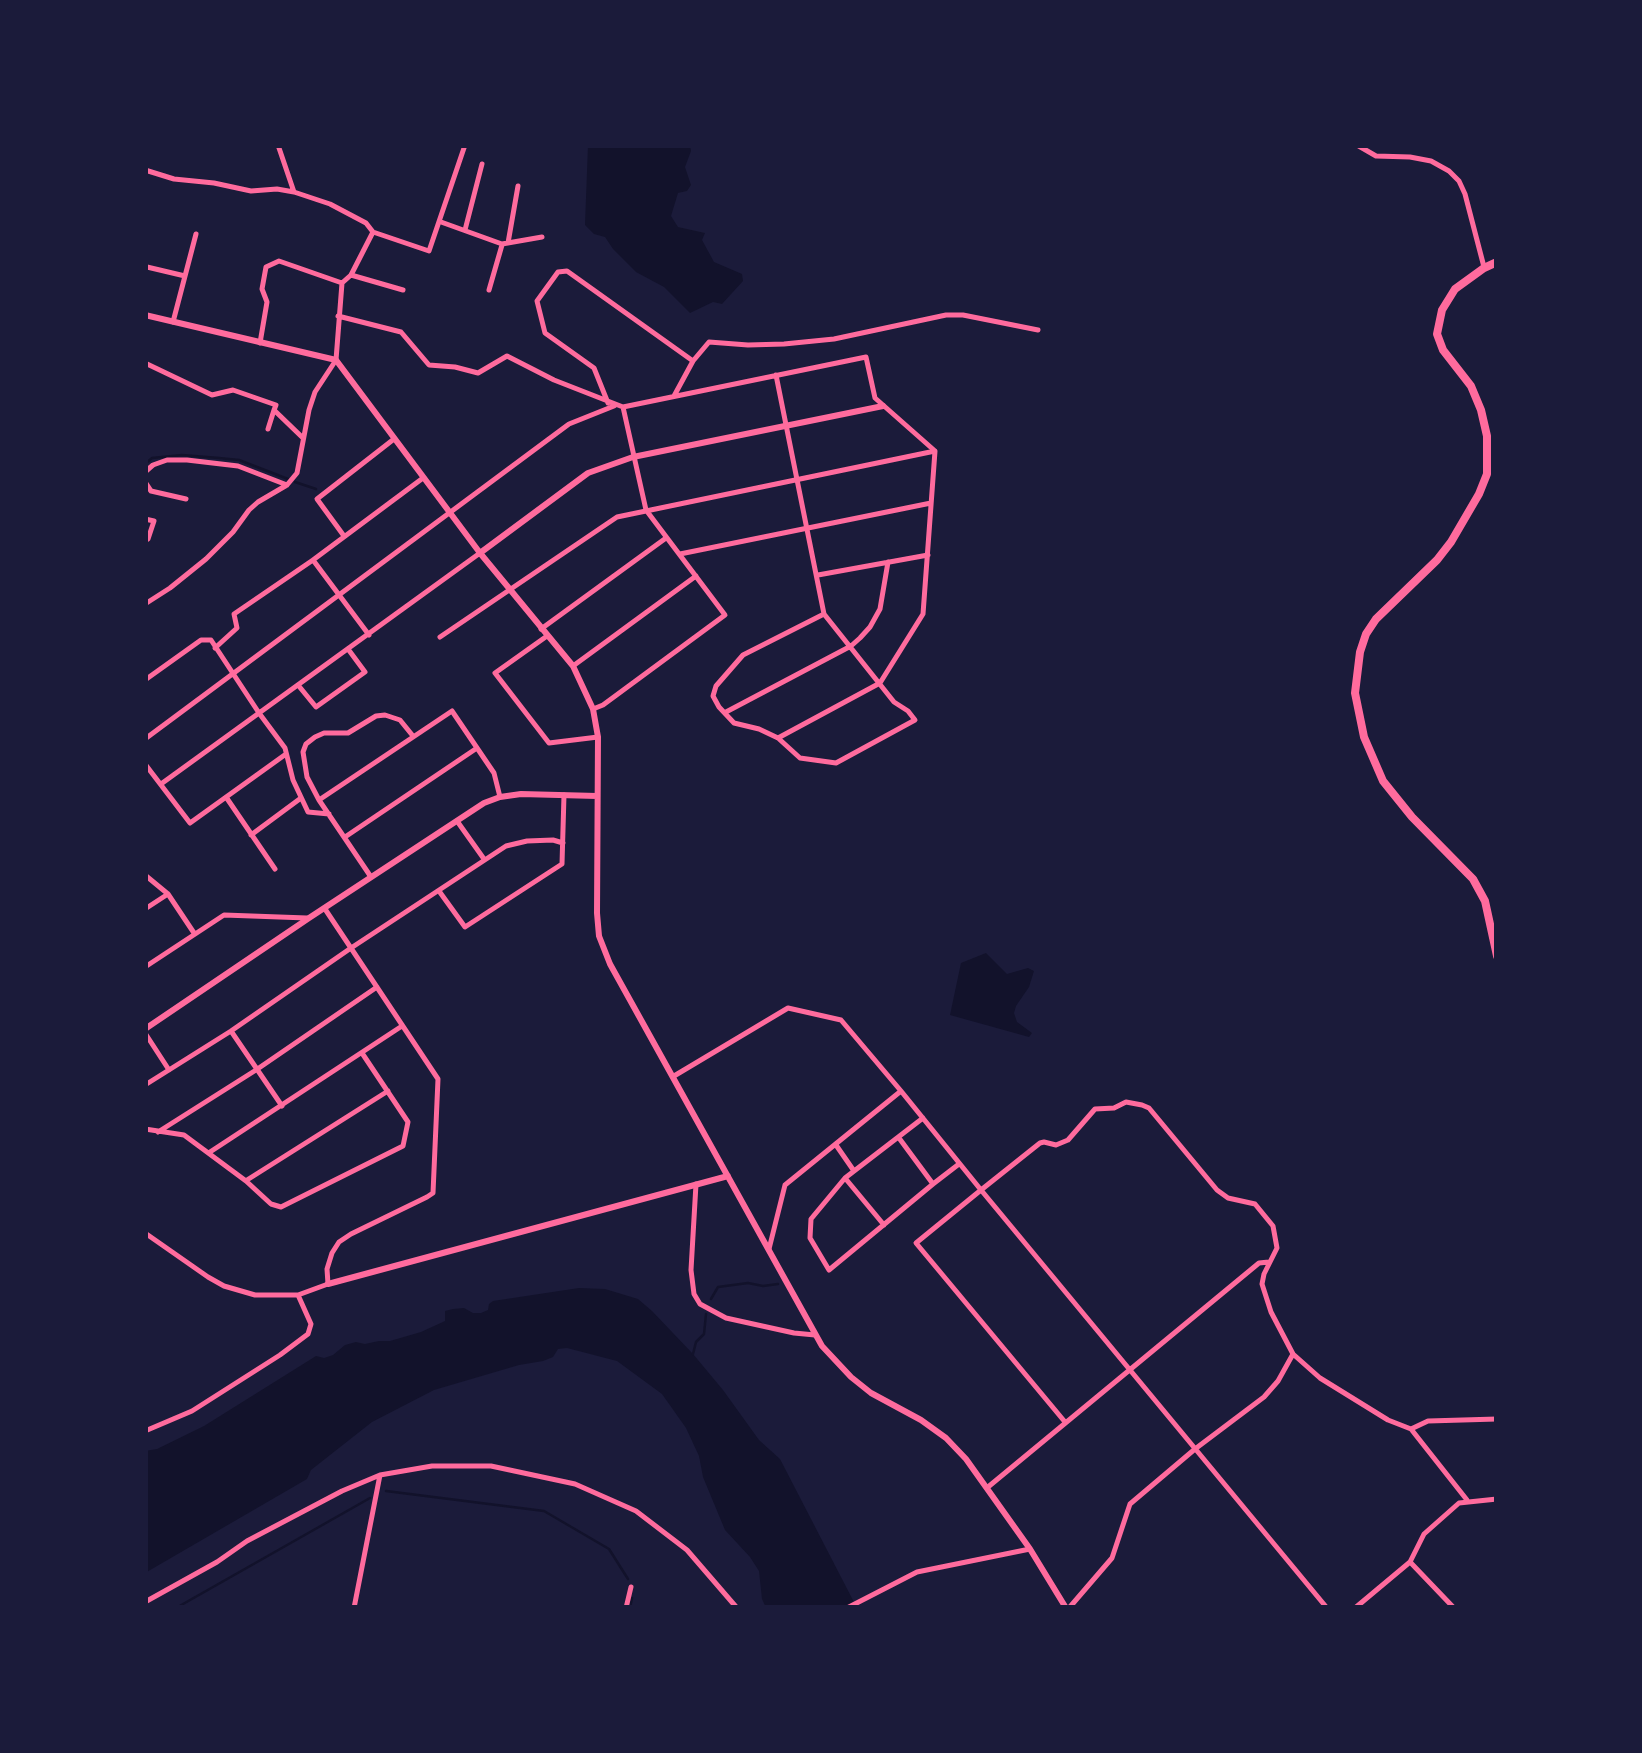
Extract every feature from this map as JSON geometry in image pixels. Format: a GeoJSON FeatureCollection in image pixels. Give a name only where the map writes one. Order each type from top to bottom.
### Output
{"type":"FeatureCollection","features":[{"type":"Feature","properties":{"kind":"main road"},"geometry":{"type":"LineString","coordinates":[[1497,262],[1455,289],[1442,310],[1437,334],[1443,350],[1472,386],[1481,410],[1487,436],[1486,474],[1480,494],[1437,560],[1376,619],[1366,634],[1355,693],[1364,737],[1383,781],[1473,879],[1485,902],[1497,956]]}},
{"type":"Feature","properties":{"kind":"street"},"geometry":{"type":"LineString","coordinates":[[278,145],[294,192]]}},
{"type":"Feature","properties":{"kind":"street"},"geometry":{"type":"LineString","coordinates":[[145,170],[174,179],[251,191],[294,192],[330,204],[373,232],[429,252],[464,145]]}},
{"type":"Feature","properties":{"kind":"street"},"geometry":{"type":"LineString","coordinates":[[1356,145],[1376,156],[1410,157],[1449,170],[1465,194],[1484,268]]}},
{"type":"Feature","properties":{"kind":"street"},"geometry":{"type":"LineString","coordinates":[[465,230],[482,164]]}},
{"type":"Feature","properties":{"kind":"street"},"geometry":{"type":"LineString","coordinates":[[489,290],[505,244],[518,186]]}},
{"type":"Feature","properties":{"kind":"street"},"geometry":{"type":"LineString","coordinates":[[441,222],[505,244],[542,237]]}},
{"type":"Feature","properties":{"kind":"street"},"geometry":{"type":"LineString","coordinates":[[145,604],[206,559],[258,502],[288,485],[297,473],[315,392],[336,360],[342,282],[350,275],[373,232]]}},
{"type":"Feature","properties":{"kind":"street"},"geometry":{"type":"LineString","coordinates":[[174,322],[196,234]]}},
{"type":"Feature","properties":{"kind":"street"},"geometry":{"type":"LineString","coordinates":[[260,343],[267,302],[262,289],[266,267],[279,261],[342,282]]}},
{"type":"Feature","properties":{"kind":"street"},"geometry":{"type":"LineString","coordinates":[[147,267],[185,276]]}},
{"type":"Feature","properties":{"kind":"street"},"geometry":{"type":"LineString","coordinates":[[608,402],[594,368],[545,333],[536,300],[558,272],[568,270],[693,360]]}},
{"type":"Feature","properties":{"kind":"street"},"geometry":{"type":"LineString","coordinates":[[350,275],[402,290]]}},
{"type":"Feature","properties":{"kind":"street"},"geometry":{"type":"LineString","coordinates":[[145,315],[336,360],[510,591],[573,666],[593,708],[598,736],[599,936],[610,964],[822,1346],[851,1378],[921,1420],[966,1459],[1068,1608],[1112,1558],[1130,1504],[1194,1449],[1264,1397],[1293,1354]]}},
{"type":"Feature","properties":{"kind":"street"},"geometry":{"type":"LineString","coordinates":[[674,396],[693,360],[709,342],[748,345],[818,341],[946,315],[1038,330]]}},
{"type":"Feature","properties":{"kind":"street"},"geometry":{"type":"LineString","coordinates":[[338,316],[401,332],[430,365],[478,373],[507,356],[620,406]]}},
{"type":"Feature","properties":{"kind":"street"},"geometry":{"type":"LineString","coordinates":[[145,738],[570,424],[620,406],[866,357],[875,398],[935,451]]}},
{"type":"Feature","properties":{"kind":"street"},"geometry":{"type":"LineString","coordinates":[[145,363],[212,395],[233,390],[276,405],[268,429]]}},
{"type":"Feature","properties":{"kind":"street"},"geometry":{"type":"LineString","coordinates":[[776,375],[824,614],[894,702],[908,710],[915,720],[836,763],[800,758],[778,738],[734,723],[713,696],[716,686],[743,655],[824,614]]}},
{"type":"Feature","properties":{"kind":"street"},"geometry":{"type":"LineString","coordinates":[[593,708],[604,705],[725,615],[646,510],[620,406]]}},
{"type":"Feature","properties":{"kind":"street"},"geometry":{"type":"LineString","coordinates":[[161,784],[588,473],[634,457],[882,406]]}},
{"type":"Feature","properties":{"kind":"street"},"geometry":{"type":"LineString","coordinates":[[274,410],[304,438]]}},
{"type":"Feature","properties":{"kind":"street"},"geometry":{"type":"LineString","coordinates":[[344,536],[317,499],[394,439]]}},
{"type":"Feature","properties":{"kind":"street"},"geometry":{"type":"LineString","coordinates":[[440,638],[617,517],[935,451]]}},
{"type":"Feature","properties":{"kind":"street"},"geometry":{"type":"LineString","coordinates":[[778,738],[880,682],[924,614],[935,451]]}},
{"type":"Feature","properties":{"kind":"street"},"geometry":{"type":"LineString","coordinates":[[145,472],[167,460],[187,460],[238,466],[288,485]]}},
{"type":"Feature","properties":{"kind":"street"},"geometry":{"type":"LineString","coordinates":[[215,648],[237,628],[234,614],[423,478]]}},
{"type":"Feature","properties":{"kind":"street"},"geometry":{"type":"LineString","coordinates":[[145,482],[151,491],[186,499]]}},
{"type":"Feature","properties":{"kind":"street"},"geometry":{"type":"LineString","coordinates":[[680,554],[931,502]]}},
{"type":"Feature","properties":{"kind":"street"},"geometry":{"type":"LineString","coordinates":[[145,519],[154,521],[145,541]]}},
{"type":"Feature","properties":{"kind":"street"},"geometry":{"type":"LineString","coordinates":[[541,628],[666,538]]}},
{"type":"Feature","properties":{"kind":"street"},"geometry":{"type":"LineString","coordinates":[[817,575],[928,554]]}},
{"type":"Feature","properties":{"kind":"street"},"geometry":{"type":"LineString","coordinates":[[313,560],[369,635]]}},
{"type":"Feature","properties":{"kind":"street"},"geometry":{"type":"LineString","coordinates":[[725,712],[851,646],[880,610],[888,562]]}},
{"type":"Feature","properties":{"kind":"street"},"geometry":{"type":"LineString","coordinates":[[573,666],[697,576]]}},
{"type":"Feature","properties":{"kind":"street"},"geometry":{"type":"LineString","coordinates":[[547,636],[494,673],[549,743],[598,736]]}},
{"type":"Feature","properties":{"kind":"street"},"geometry":{"type":"LineString","coordinates":[[145,680],[200,640],[211,640],[287,754],[293,780],[308,812],[329,814]]}},
{"type":"Feature","properties":{"kind":"street"},"geometry":{"type":"LineString","coordinates":[[298,684],[316,707],[365,672],[348,650]]}},
{"type":"Feature","properties":{"kind":"street"},"geometry":{"type":"LineString","coordinates":[[320,800],[452,711],[494,773],[500,797]]}},
{"type":"Feature","properties":{"kind":"street"},"geometry":{"type":"LineString","coordinates":[[371,877],[320,800],[303,764],[303,752],[314,737],[348,733],[376,716],[400,720],[414,736]]}},
{"type":"Feature","properties":{"kind":"street"},"geometry":{"type":"LineString","coordinates":[[345,837],[477,748]]}},
{"type":"Feature","properties":{"kind":"street"},"geometry":{"type":"LineString","coordinates":[[145,764],[190,823],[287,754]]}},
{"type":"Feature","properties":{"kind":"street"},"geometry":{"type":"LineString","coordinates":[[168,1070],[145,1031],[484,804],[521,794],[597,796]]}},
{"type":"Feature","properties":{"kind":"street"},"geometry":{"type":"LineString","coordinates":[[439,892],[465,928],[562,864],[564,794]]}},
{"type":"Feature","properties":{"kind":"street"},"geometry":{"type":"LineString","coordinates":[[226,798],[274,869]]}},
{"type":"Feature","properties":{"kind":"street"},"geometry":{"type":"LineString","coordinates":[[251,835],[302,798]]}},
{"type":"Feature","properties":{"kind":"street"},"geometry":{"type":"LineString","coordinates":[[457,822],[484,860]]}},
{"type":"Feature","properties":{"kind":"street"},"geometry":{"type":"LineString","coordinates":[[145,1085],[506,846],[527,841],[563,842]]}},
{"type":"Feature","properties":{"kind":"street"},"geometry":{"type":"LineString","coordinates":[[145,875],[168,894],[195,934]]}},
{"type":"Feature","properties":{"kind":"street"},"geometry":{"type":"LineString","coordinates":[[145,909],[168,894]]}},
{"type":"Feature","properties":{"kind":"street"},"geometry":{"type":"LineString","coordinates":[[324,908],[438,1078],[433,1192],[340,1242],[327,1269],[328,1284]]}},
{"type":"Feature","properties":{"kind":"street"},"geometry":{"type":"LineString","coordinates":[[145,966],[224,916],[309,918]]}},
{"type":"Feature","properties":{"kind":"street"},"geometry":{"type":"LineString","coordinates":[[158,1132],[376,987]]}},
{"type":"Feature","properties":{"kind":"street"},"geometry":{"type":"LineString","coordinates":[[674,1076],[788,1008],[841,1020],[1327,1608]]}},
{"type":"Feature","properties":{"kind":"street"},"geometry":{"type":"LineString","coordinates":[[210,1152],[402,1026]]}},
{"type":"Feature","properties":{"kind":"street"},"geometry":{"type":"LineString","coordinates":[[231,1031],[282,1106]]}},
{"type":"Feature","properties":{"kind":"street"},"geometry":{"type":"LineString","coordinates":[[145,1129],[184,1135],[210,1152],[270,1204],[280,1207],[403,1146],[408,1122],[362,1053]]}},
{"type":"Feature","properties":{"kind":"street"},"geometry":{"type":"LineString","coordinates":[[246,1181],[388,1091]]}},
{"type":"Feature","properties":{"kind":"street"},"geometry":{"type":"LineString","coordinates":[[769,1250],[785,1185],[901,1092]]}},
{"type":"Feature","properties":{"kind":"street"},"geometry":{"type":"LineString","coordinates":[[1065,1422],[916,1243],[1040,1143],[1063,1144],[1095,1109],[1114,1108],[1126,1102],[1148,1108],[1222,1195],[1254,1204],[1262,1212],[1275,1232],[1277,1248],[1264,1274],[1264,1294],[1293,1354],[1320,1378],[1388,1420],[1411,1429],[1467,1500]]}},
{"type":"Feature","properties":{"kind":"street"},"geometry":{"type":"LineString","coordinates":[[922,1118],[845,1178],[811,1219],[810,1238],[829,1270],[960,1164]]}},
{"type":"Feature","properties":{"kind":"street"},"geometry":{"type":"LineString","coordinates":[[899,1138],[933,1184]]}},
{"type":"Feature","properties":{"kind":"street"},"geometry":{"type":"LineString","coordinates":[[836,1145],[854,1171]]}},
{"type":"Feature","properties":{"kind":"street"},"geometry":{"type":"LineString","coordinates":[[145,1233],[224,1286],[254,1295],[298,1295],[728,1176]]}},
{"type":"Feature","properties":{"kind":"street"},"geometry":{"type":"LineString","coordinates":[[845,1178],[884,1226]]}},
{"type":"Feature","properties":{"kind":"street"},"geometry":{"type":"LineString","coordinates":[[696,1184],[691,1270],[694,1294],[700,1304],[726,1318],[794,1334],[817,1335]]}},
{"type":"Feature","properties":{"kind":"street"},"geometry":{"type":"LineString","coordinates":[[988,1487],[1259,1262],[1270,1262]]}},
{"type":"Feature","properties":{"kind":"street"},"geometry":{"type":"LineString","coordinates":[[145,1430],[192,1411],[308,1334],[311,1324],[298,1295]]}},
{"type":"Feature","properties":{"kind":"street"},"geometry":{"type":"LineString","coordinates":[[1411,1429],[1428,1421],[1497,1420]]}},
{"type":"Feature","properties":{"kind":"street"},"geometry":{"type":"LineString","coordinates":[[145,1602],[218,1562],[247,1540],[380,1475],[432,1466],[490,1466],[575,1484],[636,1511],[687,1550],[737,1608]]}},
{"type":"Feature","properties":{"kind":"street"},"geometry":{"type":"LineString","coordinates":[[354,1608],[380,1475]]}},
{"type":"Feature","properties":{"kind":"street"},"geometry":{"type":"LineString","coordinates":[[1356,1608],[1410,1562],[1424,1534],[1458,1503],[1497,1499]]}},
{"type":"Feature","properties":{"kind":"street"},"geometry":{"type":"LineString","coordinates":[[847,1608],[917,1572],[1030,1549]]}},
{"type":"Feature","properties":{"kind":"street"},"geometry":{"type":"LineString","coordinates":[[1410,1562],[1454,1608]]}},
{"type":"Feature","properties":{"kind":"street"},"geometry":{"type":"LineString","coordinates":[[626,1608],[632,1587]]}},
{"type":"Feature","properties":{"kind":"shaded area"},"geometry":{"type":"Polygon","coordinates":[[[588,145],[690,145],[685,167],[691,185],[687,191],[678,193],[671,216],[678,227],[705,233],[702,240],[714,262],[742,274],[743,281],[722,304],[713,302],[690,313],[664,287],[636,272],[605,237],[594,234],[585,225],[588,145]]]}},
{"type":"Feature","properties":{"kind":"shaded area"},"geometry":{"type":"Polygon","coordinates":[[[986,953],[1007,974],[1028,968],[1034,971],[1014,1013],[1017,1022],[1032,1033],[1029,1037],[950,1015],[961,963],[986,953]]]}},
{"type":"Feature","properties":{"kind":"shaded area"},"geometry":{"type":"Polygon","coordinates":[[[579,1288],[605,1289],[638,1299],[693,1354],[759,1440],[780,1459],[857,1608],[766,1608],[759,1571],[725,1530],[703,1477],[699,1456],[686,1428],[662,1394],[617,1361],[567,1348],[558,1349],[553,1357],[543,1361],[434,1390],[372,1422],[311,1470],[307,1479],[145,1573],[145,1451],[204,1426],[316,1356],[333,1355],[345,1345],[390,1341],[421,1332],[445,1321],[445,1311],[453,1309],[481,1313],[493,1301],[579,1288]]]}},
{"type":"Feature","properties":{"kind":"waterway"},"geometry":{"type":"LineString","coordinates":[[145,464],[152,458],[182,455],[239,460],[288,479]]}},
{"type":"Feature","properties":{"kind":"waterway"},"geometry":{"type":"LineString","coordinates":[[295,482],[316,489]]}},
{"type":"Feature","properties":{"kind":"waterway"},"geometry":{"type":"LineString","coordinates":[[711,1299],[718,1287],[778,1284]]}},
{"type":"Feature","properties":{"kind":"waterway"},"geometry":{"type":"LineString","coordinates":[[693,1354],[696,1342],[704,1334],[706,1314]]}},
{"type":"Feature","properties":{"kind":"waterway"},"geometry":{"type":"LineString","coordinates":[[386,1491],[544,1511],[609,1549],[628,1579]]}},
{"type":"Feature","properties":{"kind":"waterway"},"geometry":{"type":"LineString","coordinates":[[176,1608],[370,1498]]}},
{"type":"Feature","properties":{"kind":"waterway"},"geometry":{"type":"LineString","coordinates":[[630,1608],[632,1598]]}}]}
